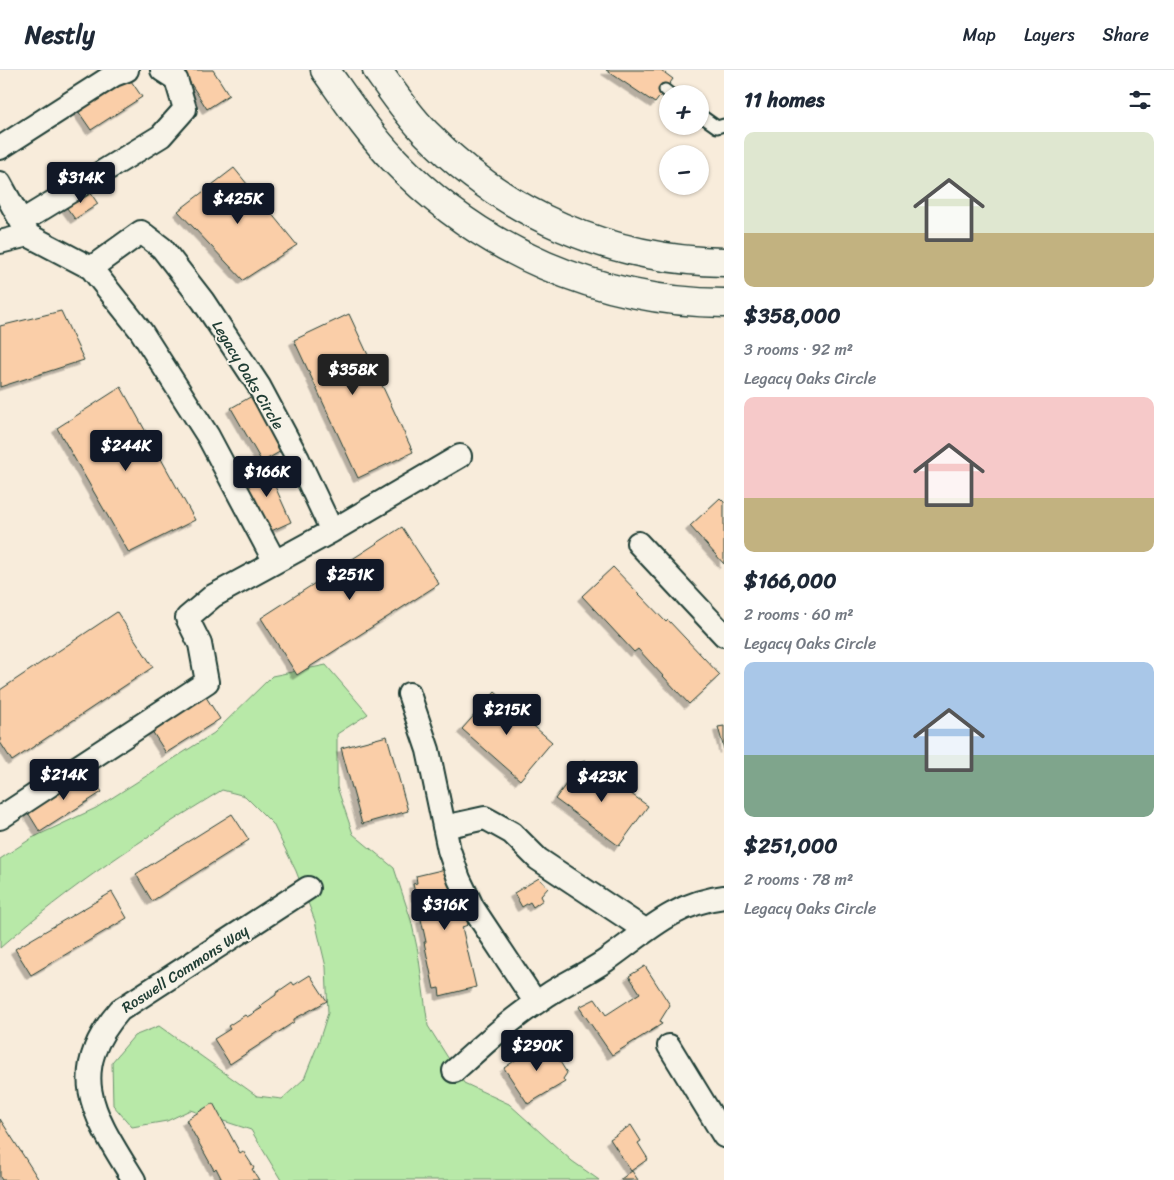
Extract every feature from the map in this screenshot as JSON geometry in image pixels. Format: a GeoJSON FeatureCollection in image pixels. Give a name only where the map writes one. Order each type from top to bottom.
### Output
{"type":"FeatureCollection","features":[{"type":"Feature","properties":{"kind":"street"},"geometry":{"type":"LineString","coordinates":[[0,148],[114,75],[127,70]]}},
{"type":"Feature","properties":{"kind":"street"},"geometry":{"type":"LineString","coordinates":[[0,242],[25,228],[161,136],[185,109],[176,80],[162,70]]}},
{"type":"Feature","properties":{"kind":"street"},"geometry":{"type":"LineString","coordinates":[[325,70],[368,129],[394,160],[445,207],[485,235],[522,256],[567,276],[608,288],[691,303],[724,303]]}},
{"type":"Feature","properties":{"kind":"street"},"geometry":{"type":"LineString","coordinates":[[377,70],[401,103],[431,137],[477,179],[507,200],[582,236],[618,248],[695,261],[724,262]]}},
{"type":"Feature","properties":{"kind":"street"},"geometry":{"type":"LineString","coordinates":[[0,183],[25,228],[90,268],[141,331],[208,436],[275,562]]}},
{"type":"Feature","properties":{"kind":"street","name":"Legacy Oaks Circle"},"geometry":{"type":"LineString","coordinates":[[90,268],[141,232],[162,248],[203,302],[258,386],[298,459],[332,531]]}},
{"type":"Feature","properties":{"kind":"street"},"geometry":{"type":"LineString","coordinates":[[0,818],[207,682],[200,644],[187,618],[213,596],[332,531],[460,456]]}},
{"type":"Feature","properties":{"kind":"street"},"geometry":{"type":"LineString","coordinates":[[638,543],[724,635]]}},
{"type":"Feature","properties":{"kind":"street"},"geometry":{"type":"LineString","coordinates":[[409,694],[428,750],[449,850],[459,879],[474,908],[536,1003]]}},
{"type":"Feature","properties":{"kind":"street"},"geometry":{"type":"LineString","coordinates":[[444,828],[485,818],[512,832],[538,859],[645,930]]}},
{"type":"Feature","properties":{"kind":"street","name":"Roswell Commons Way"},"geometry":{"type":"LineString","coordinates":[[134,1180],[102,1127],[93,1108],[89,1085],[90,1065],[105,1027],[120,1010],[308,888]]}},
{"type":"Feature","properties":{"kind":"street"},"geometry":{"type":"LineString","coordinates":[[454,1071],[504,1026],[536,1003],[604,962],[659,920],[688,906],[724,897]]}},
{"type":"Feature","properties":{"kind":"street"},"geometry":{"type":"LineString","coordinates":[[669,1046],[724,1136]]}},
{"type":"Feature","properties":{"kind":"lane"},"geometry":{"type":"LineString","coordinates":[[709,121],[717,126],[724,125]]}},
{"type":"Feature","properties":{"kind":"green space"},"geometry":{"type":"Polygon","coordinates":[[[326,665],[368,714],[337,734],[337,787],[353,834],[394,868],[411,920],[418,952],[428,1026],[464,1083],[509,1104],[572,1161],[599,1180],[281,1180],[251,1130],[190,1110],[167,1121],[132,1127],[113,1105],[112,1062],[134,1036],[159,1026],[257,1096],[282,1099],[304,1079],[318,1044],[328,1013],[326,967],[315,921],[296,871],[273,824],[245,796],[222,790],[107,864],[52,904],[0,948],[0,859],[32,838],[96,808],[214,733],[272,676],[326,665]]]}},
{"type":"Feature","properties":{"kind":"building"},"geometry":{"type":"Polygon","coordinates":[[[182,70],[213,70],[229,95],[207,109],[182,70]]]}},
{"type":"Feature","properties":{"kind":"building"},"geometry":{"type":"Polygon","coordinates":[[[606,70],[661,70],[673,79],[668,85],[659,85],[659,98],[655,103],[606,70]]]}},
{"type":"Feature","properties":{"kind":"building"},"geometry":{"type":"Polygon","coordinates":[[[129,78],[142,97],[91,130],[78,111],[129,78]]]}},
{"type":"Feature","properties":{"kind":"building"},"geometry":{"type":"Polygon","coordinates":[[[234,168],[297,245],[243,280],[178,211],[234,168]]]}},
{"type":"Feature","properties":{"kind":"building"},"geometry":{"type":"Polygon","coordinates":[[[88,189],[98,204],[75,219],[64,204],[88,189]]]}},
{"type":"Feature","properties":{"kind":"building"},"geometry":{"type":"Polygon","coordinates":[[[61,311],[84,360],[0,387],[0,326],[61,311]]]}},
{"type":"Feature","properties":{"kind":"building"},"geometry":{"type":"Polygon","coordinates":[[[349,314],[413,452],[358,478],[294,340],[349,314]]]}},
{"type":"Feature","properties":{"kind":"building"},"geometry":{"type":"Polygon","coordinates":[[[121,387],[195,520],[129,553],[57,428],[121,387]]]}},
{"type":"Feature","properties":{"kind":"building"},"geometry":{"type":"Polygon","coordinates":[[[252,396],[283,450],[262,462],[231,408],[252,396]]]}},
{"type":"Feature","properties":{"kind":"building"},"geometry":{"type":"Polygon","coordinates":[[[265,464],[291,522],[269,532],[243,475],[265,464]]]}},
{"type":"Feature","properties":{"kind":"building"},"geometry":{"type":"Polygon","coordinates":[[[720,498],[724,502],[724,564],[690,526],[720,498]]]}},
{"type":"Feature","properties":{"kind":"building"},"geometry":{"type":"Polygon","coordinates":[[[402,527],[439,584],[297,675],[261,618],[402,527]]]}},
{"type":"Feature","properties":{"kind":"building"},"geometry":{"type":"Polygon","coordinates":[[[613,567],[666,622],[668,620],[720,675],[689,704],[638,649],[634,652],[582,596],[613,567]]]}},
{"type":"Feature","properties":{"kind":"building"},"geometry":{"type":"Polygon","coordinates":[[[117,612],[153,667],[12,761],[0,742],[0,690],[117,612]]]}},
{"type":"Feature","properties":{"kind":"building"},"geometry":{"type":"Polygon","coordinates":[[[495,692],[552,742],[520,780],[462,729],[495,692]]]}},
{"type":"Feature","properties":{"kind":"building"},"geometry":{"type":"Polygon","coordinates":[[[206,697],[220,719],[166,753],[152,731],[206,697]]]}},
{"type":"Feature","properties":{"kind":"building"},"geometry":{"type":"Polygon","coordinates":[[[724,726],[724,749],[718,727],[724,726]]]}},
{"type":"Feature","properties":{"kind":"building"},"geometry":{"type":"Polygon","coordinates":[[[387,736],[408,811],[362,824],[341,748],[387,736]]]}},
{"type":"Feature","properties":{"kind":"building"},"geometry":{"type":"Polygon","coordinates":[[[584,760],[648,806],[619,846],[555,799],[584,760]]]}},
{"type":"Feature","properties":{"kind":"building"},"geometry":{"type":"Polygon","coordinates":[[[88,771],[102,792],[40,832],[27,811],[88,771]]]}},
{"type":"Feature","properties":{"kind":"building"},"geometry":{"type":"Polygon","coordinates":[[[232,814],[249,840],[152,901],[136,874],[232,814]]]}},
{"type":"Feature","properties":{"kind":"building"},"geometry":{"type":"Polygon","coordinates":[[[454,867],[468,925],[462,927],[476,987],[440,996],[439,988],[434,989],[421,919],[425,918],[420,896],[416,897],[413,884],[417,883],[416,876],[454,867]]]}},
{"type":"Feature","properties":{"kind":"building"},"geometry":{"type":"Polygon","coordinates":[[[539,878],[548,888],[541,896],[543,900],[533,907],[530,902],[522,907],[514,893],[539,878]]]}},
{"type":"Feature","properties":{"kind":"building"},"geometry":{"type":"Polygon","coordinates":[[[112,892],[127,918],[31,975],[15,949],[112,892]]]}},
{"type":"Feature","properties":{"kind":"building"},"geometry":{"type":"Polygon","coordinates":[[[645,966],[670,1005],[660,1021],[662,1024],[612,1055],[579,1007],[595,999],[606,1015],[640,993],[629,976],[645,966]]]}},
{"type":"Feature","properties":{"kind":"building"},"geometry":{"type":"Polygon","coordinates":[[[310,975],[327,1001],[294,1019],[294,1022],[230,1064],[214,1039],[230,1029],[228,1026],[245,1015],[247,1017],[262,1008],[260,1006],[292,982],[294,985],[310,975]]]}},
{"type":"Feature","properties":{"kind":"building"},"geometry":{"type":"Polygon","coordinates":[[[546,1039],[567,1073],[563,1079],[565,1082],[528,1104],[504,1068],[546,1039]]]}},
{"type":"Feature","properties":{"kind":"building"},"geometry":{"type":"Polygon","coordinates":[[[213,1103],[240,1153],[243,1151],[259,1180],[222,1180],[216,1168],[214,1170],[186,1120],[213,1103]]]}},
{"type":"Feature","properties":{"kind":"building"},"geometry":{"type":"Polygon","coordinates":[[[0,1119],[39,1180],[2,1180],[0,1177],[0,1119]]]}},
{"type":"Feature","properties":{"kind":"building"},"geometry":{"type":"Polygon","coordinates":[[[631,1125],[641,1141],[638,1143],[648,1159],[631,1171],[610,1139],[631,1125]]]}},
{"type":"Feature","properties":{"kind":"building"},"geometry":{"type":"Polygon","coordinates":[[[632,1171],[638,1180],[621,1180],[621,1179],[632,1171]]]}}]}
